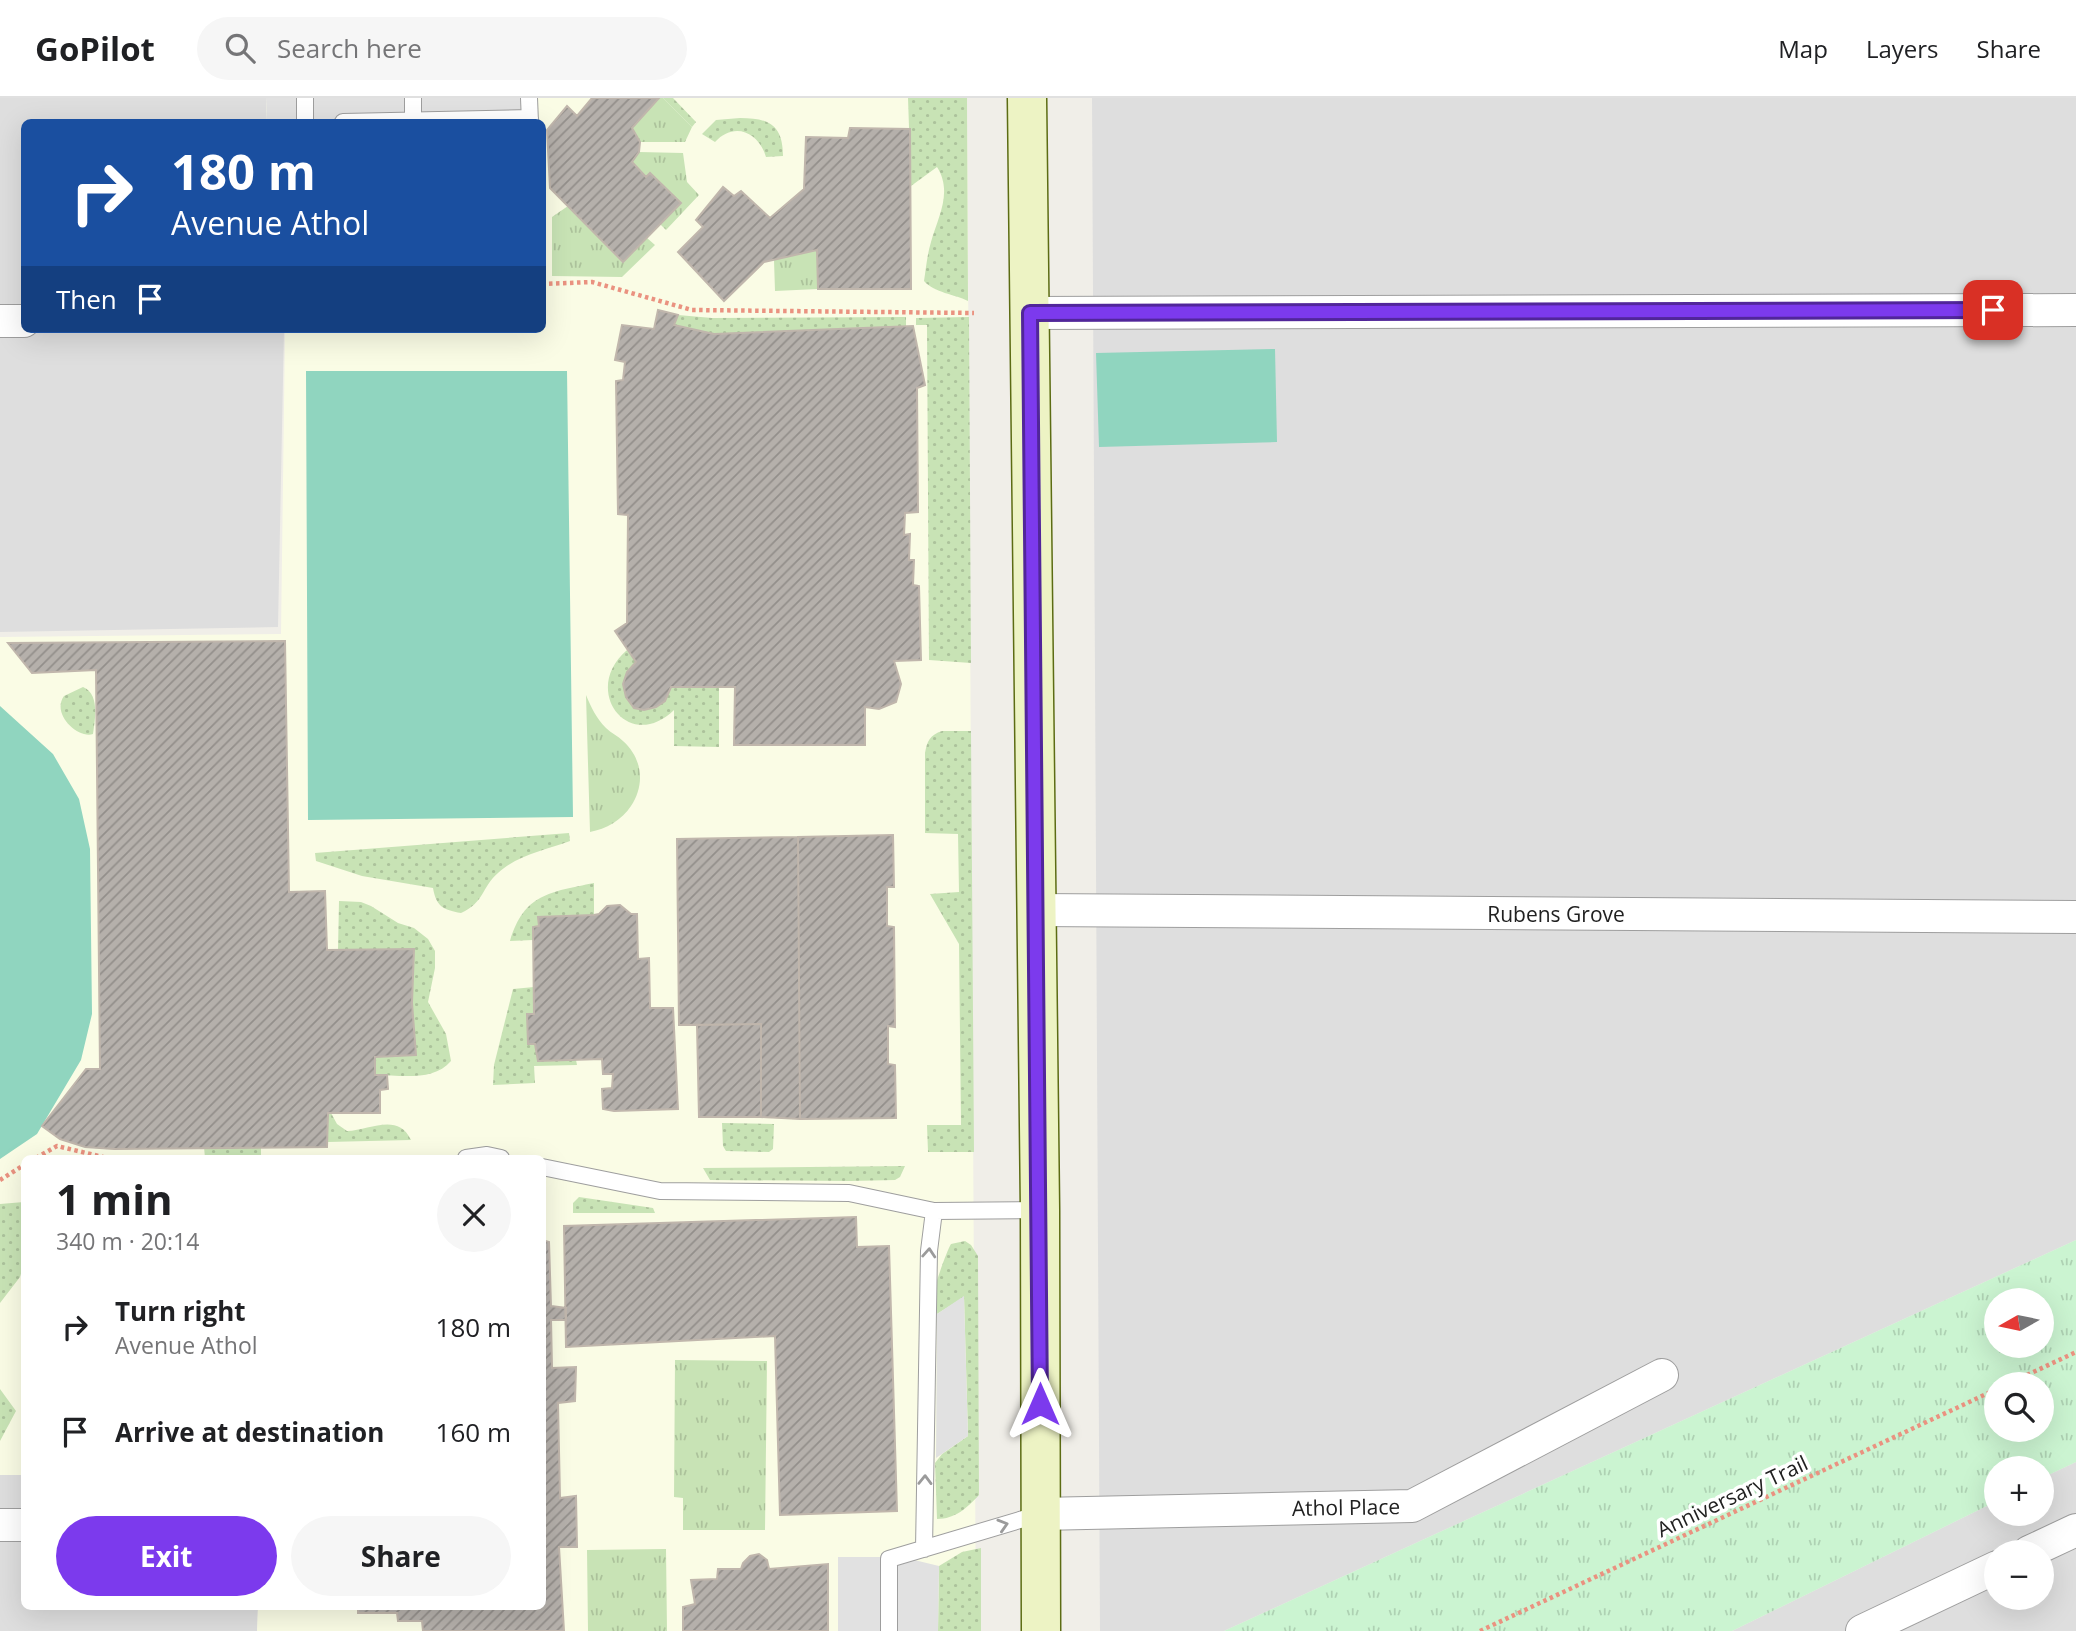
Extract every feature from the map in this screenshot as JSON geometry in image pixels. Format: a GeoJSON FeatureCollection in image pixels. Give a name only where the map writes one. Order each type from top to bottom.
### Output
{"type":"FeatureCollection","features":[{"type":"Feature","properties":{"kind":"main road"},"geometry":{"type":"LineString","coordinates":[[1027,98],[1040,1210],[1041,1631]]}},
{"type":"Feature","properties":{"kind":"street"},"geometry":{"type":"LineString","coordinates":[[1030,313],[2076,310]]}},
{"type":"Feature","properties":{"kind":"street"},"geometry":{"type":"LineString","coordinates":[[0,321],[21,321]]}},
{"type":"Feature","properties":{"kind":"street","name":"Rubens Grove"},"geometry":{"type":"LineString","coordinates":[[1035,910],[2076,917]]}},
{"type":"Feature","properties":{"kind":"street","name":"Athol Place"},"geometry":{"type":"LineString","coordinates":[[1040,1514],[1412,1506],[1662,1375]]}},
{"type":"Feature","properties":{"kind":"street"},"geometry":{"type":"LineString","coordinates":[[0,1525],[21,1525]]}},
{"type":"Feature","properties":{"kind":"street"},"geometry":{"type":"LineString","coordinates":[[2054,1540],[2076,1530]]}},
{"type":"Feature","properties":{"kind":"street"},"geometry":{"type":"LineString","coordinates":[[1862,1631],[1984,1573]]}},
{"type":"Feature","properties":{"kind":"lane"},"geometry":{"type":"LineString","coordinates":[[305,98],[305,119]]}},
{"type":"Feature","properties":{"kind":"lane"},"geometry":{"type":"LineString","coordinates":[[413,98],[413,119]]}},
{"type":"Feature","properties":{"kind":"lane"},"geometry":{"type":"LineString","coordinates":[[529,98],[530,119]]}},
{"type":"Feature","properties":{"kind":"lane"},"geometry":{"type":"LineString","coordinates":[[546,1168],[660,1191],[849,1193],[934,1211],[1040,1210]]}},
{"type":"Feature","properties":{"kind":"lane"},"geometry":{"type":"LineString","coordinates":[[924,1549],[929,1251],[934,1211]]}},
{"type":"Feature","properties":{"kind":"lane"},"geometry":{"type":"LineString","coordinates":[[889,1631],[889,1559],[1040,1514]]}},
{"type":"Feature","properties":{"kind":"path"},"geometry":{"type":"LineString","coordinates":[[546,284],[592,282],[692,310],[974,313]]}},
{"type":"Feature","properties":{"kind":"path"},"geometry":{"type":"LineString","coordinates":[[41,1155],[57,1146],[94,1155]]}},
{"type":"Feature","properties":{"kind":"path"},"geometry":{"type":"LineString","coordinates":[[0,1180],[21,1167]]}},
{"type":"Feature","properties":{"kind":"path"},"geometry":{"type":"LineString","coordinates":[[2034,1372],[2076,1352]]}},
{"type":"Feature","properties":{"kind":"path","name":"Anniversary Trail"},"geometry":{"type":"LineString","coordinates":[[1480,1631],[1984,1395]]}},
{"type":"Feature","properties":{"kind":"shaded area"},"geometry":{"type":"Polygon","coordinates":[[[0,98],[266,98],[267,119],[21,119],[21,333],[284,333],[278,627],[0,632],[0,98]]]}},
{"type":"Feature","properties":{"kind":"shaded area"},"geometry":{"type":"Polygon","coordinates":[[[266,98],[967,98],[976,1631],[257,1631],[258,1610],[546,1610],[546,1155],[21,1155],[21,1475],[0,1475],[0,637],[281,634],[285,333],[546,333],[546,119],[267,119],[266,98]]]}},
{"type":"Feature","properties":{"kind":"shaded area"},"geometry":{"type":"Polygon","coordinates":[[[266,98],[537,98],[538,119],[267,119],[266,98]]]}},
{"type":"Feature","properties":{"kind":"shaded area"},"geometry":{"type":"Polygon","coordinates":[[[1092,98],[2076,98],[2076,1240],[1224,1631],[1100,1631],[1092,98]]]}},
{"type":"Feature","properties":{"kind":"shaded area"},"geometry":{"type":"Polygon","coordinates":[[[964,1296],[968,1436],[936,1458],[937,1314],[964,1296]]]}},
{"type":"Feature","properties":{"kind":"shaded area"},"geometry":{"type":"Polygon","coordinates":[[[2076,1462],[2076,1631],[1732,1631],[1984,1507],[1984,1526],[2054,1526],[2054,1472],[2076,1462]]]}},
{"type":"Feature","properties":{"kind":"shaded area"},"geometry":{"type":"Polygon","coordinates":[[[0,1475],[21,1475],[21,1610],[258,1610],[257,1631],[0,1631],[0,1475]]]}},
{"type":"Feature","properties":{"kind":"shaded area"},"geometry":{"type":"Polygon","coordinates":[[[838,1557],[902,1557],[939,1566],[938,1631],[838,1631],[838,1557]]]}},
{"type":"Feature","properties":{"kind":"green space"},"geometry":{"type":"Polygon","coordinates":[[[659,98],[663,98],[692,127],[685,142],[640,142],[632,128],[659,98]]]}},
{"type":"Feature","properties":{"kind":"green space"},"geometry":{"type":"Polygon","coordinates":[[[663,98],[673,98],[696,122],[692,127],[663,98]]]}},
{"type":"Feature","properties":{"kind":"green space"},"geometry":{"type":"Polygon","coordinates":[[[908,98],[967,98],[968,301],[939,291],[924,281],[930,247],[943,204],[944,186],[937,167],[911,186],[908,98]]]}},
{"type":"Feature","properties":{"kind":"green space"},"geometry":{"type":"Polygon","coordinates":[[[716,120],[759,120],[772,125],[780,137],[783,156],[766,157],[758,141],[745,132],[730,132],[715,142],[702,134],[716,120]]]}},
{"type":"Feature","properties":{"kind":"green space"},"geometry":{"type":"Polygon","coordinates":[[[639,152],[683,153],[687,182],[699,195],[666,230],[660,224],[681,203],[650,173],[646,177],[632,162],[639,152]]]}},
{"type":"Feature","properties":{"kind":"green space"},"geometry":{"type":"Polygon","coordinates":[[[568,206],[622,262],[647,238],[655,245],[622,277],[552,276],[552,217],[568,206]]]}},
{"type":"Feature","properties":{"kind":"green space"},"geometry":{"type":"Polygon","coordinates":[[[817,250],[818,289],[775,291],[774,260],[817,250]]]}},
{"type":"Feature","properties":{"kind":"green space"},"geometry":{"type":"Polygon","coordinates":[[[678,315],[712,318],[906,317],[906,326],[714,334],[674,325],[678,315]]]}},
{"type":"Feature","properties":{"kind":"green space"},"geometry":{"type":"Polygon","coordinates":[[[969,317],[971,663],[929,660],[927,325],[916,325],[916,318],[969,317]]]}},
{"type":"Feature","properties":{"kind":"green space"},"geometry":{"type":"Polygon","coordinates":[[[1275,349],[1277,442],[1099,447],[1096,353],[1275,349]]]}},
{"type":"Feature","properties":{"kind":"green space"},"geometry":{"type":"Polygon","coordinates":[[[306,371],[567,371],[573,817],[308,820],[306,371]]]}},
{"type":"Feature","properties":{"kind":"green space"},"geometry":{"type":"Polygon","coordinates":[[[627,650],[636,662],[627,674],[625,684],[634,708],[647,709],[657,706],[671,687],[719,687],[719,747],[674,746],[674,710],[657,722],[641,725],[627,721],[616,712],[609,698],[608,682],[614,666],[627,650]]]}},
{"type":"Feature","properties":{"kind":"green space"},"geometry":{"type":"Polygon","coordinates":[[[83,687],[92,695],[94,701],[93,734],[87,735],[68,724],[61,710],[64,696],[83,687]]]}},
{"type":"Feature","properties":{"kind":"green space"},"geometry":{"type":"Polygon","coordinates":[[[586,695],[602,724],[630,748],[640,772],[635,798],[623,816],[602,829],[590,832],[586,695]]]}},
{"type":"Feature","properties":{"kind":"green space"},"geometry":{"type":"Polygon","coordinates":[[[0,706],[53,754],[79,799],[90,849],[92,1014],[81,1060],[37,1134],[0,1159],[0,706]]]}},
{"type":"Feature","properties":{"kind":"green space"},"geometry":{"type":"Polygon","coordinates":[[[942,731],[971,731],[974,1152],[928,1152],[927,1125],[961,1125],[959,944],[930,894],[959,892],[958,834],[925,833],[925,753],[930,739],[942,731]]]}},
{"type":"Feature","properties":{"kind":"green space"},"geometry":{"type":"Polygon","coordinates":[[[569,833],[570,841],[523,857],[506,867],[493,879],[475,904],[461,913],[441,906],[433,888],[362,876],[316,861],[315,853],[569,833]]]}},
{"type":"Feature","properties":{"kind":"green space"},"geometry":{"type":"Polygon","coordinates":[[[594,883],[594,915],[539,917],[539,926],[533,927],[533,940],[510,941],[516,925],[531,904],[564,889],[594,883]]]}},
{"type":"Feature","properties":{"kind":"green space"},"geometry":{"type":"Polygon","coordinates":[[[339,901],[361,902],[371,906],[398,923],[414,928],[428,939],[435,951],[435,968],[428,1002],[446,1034],[451,1061],[444,1068],[426,1075],[375,1075],[375,1057],[416,1055],[412,1003],[414,950],[338,950],[339,901]]]}},
{"type":"Feature","properties":{"kind":"green space"},"geometry":{"type":"Polygon","coordinates":[[[534,987],[534,1014],[527,1014],[528,1044],[535,1044],[535,1050],[576,1060],[577,1065],[534,1066],[535,1083],[493,1085],[494,1065],[513,989],[534,987]]]}},
{"type":"Feature","properties":{"kind":"green space"},"geometry":{"type":"Polygon","coordinates":[[[328,1113],[347,1131],[391,1125],[399,1127],[411,1140],[327,1142],[328,1113]]]}},
{"type":"Feature","properties":{"kind":"green space"},"geometry":{"type":"Polygon","coordinates":[[[722,1123],[774,1124],[773,1149],[769,1152],[726,1151],[723,1146],[722,1123]]]}},
{"type":"Feature","properties":{"kind":"green space"},"geometry":{"type":"Polygon","coordinates":[[[204,1147],[261,1147],[261,1155],[205,1155],[204,1147]]]}},
{"type":"Feature","properties":{"kind":"green space"},"geometry":{"type":"Polygon","coordinates":[[[905,1166],[900,1177],[895,1180],[850,1181],[710,1180],[703,1168],[905,1166]]]}},
{"type":"Feature","properties":{"kind":"green space"},"geometry":{"type":"Polygon","coordinates":[[[579,1197],[653,1208],[655,1213],[573,1213],[573,1203],[579,1197]]]}},
{"type":"Feature","properties":{"kind":"green space"},"geometry":{"type":"Polygon","coordinates":[[[21,1202],[21,1274],[0,1303],[0,1204],[21,1202]]]}},
{"type":"Feature","properties":{"kind":"green space"},"geometry":{"type":"Polygon","coordinates":[[[2076,1240],[2076,1462],[2054,1472],[2054,1456],[1984,1456],[1984,1507],[1732,1631],[1224,1631],[2076,1240]]]}},
{"type":"Feature","properties":{"kind":"green space"},"geometry":{"type":"Polygon","coordinates":[[[965,1241],[978,1256],[979,1495],[960,1512],[937,1519],[935,1463],[942,1454],[968,1436],[964,1297],[937,1314],[935,1289],[951,1244],[965,1241]]]}},
{"type":"Feature","properties":{"kind":"green space"},"geometry":{"type":"Polygon","coordinates":[[[675,1360],[767,1361],[765,1530],[683,1530],[683,1498],[674,1497],[675,1360]]]}},
{"type":"Feature","properties":{"kind":"green space"},"geometry":{"type":"Polygon","coordinates":[[[0,1389],[16,1411],[0,1441],[0,1389]]]}},
{"type":"Feature","properties":{"kind":"green space"},"geometry":{"type":"Polygon","coordinates":[[[981,1548],[981,1631],[938,1631],[939,1566],[962,1552],[981,1548]]]}},
{"type":"Feature","properties":{"kind":"green space"},"geometry":{"type":"Polygon","coordinates":[[[666,1549],[667,1631],[588,1631],[587,1550],[666,1549]]]}},
{"type":"Feature","properties":{"kind":"building"},"geometry":{"type":"Polygon","coordinates":[[[592,98],[659,98],[632,128],[640,142],[639,152],[632,162],[646,177],[650,173],[681,203],[623,262],[550,188],[547,130],[567,106],[577,116],[592,98]]]}},
{"type":"Feature","properties":{"kind":"building"},"geometry":{"type":"Polygon","coordinates":[[[850,128],[910,129],[911,289],[818,289],[817,250],[764,262],[724,301],[678,252],[703,227],[696,220],[723,187],[734,196],[741,191],[770,218],[804,189],[806,137],[848,138],[850,128]]]}},
{"type":"Feature","properties":{"kind":"building"},"geometry":{"type":"Polygon","coordinates":[[[658,310],[678,315],[674,325],[714,334],[913,326],[925,385],[917,388],[918,512],[905,513],[904,535],[910,534],[909,560],[914,560],[913,585],[919,586],[921,660],[894,661],[901,684],[896,702],[879,709],[865,707],[865,745],[734,745],[735,687],[671,687],[665,701],[644,710],[634,708],[626,697],[623,684],[627,672],[636,662],[615,631],[627,623],[628,515],[618,514],[616,381],[623,380],[625,362],[615,360],[622,325],[654,329],[658,310]]]}},
{"type":"Feature","properties":{"kind":"building"},"geometry":{"type":"Polygon","coordinates":[[[285,641],[289,892],[325,891],[327,950],[414,949],[412,1003],[416,1055],[375,1057],[375,1075],[387,1075],[388,1089],[380,1090],[380,1113],[328,1113],[327,1147],[114,1149],[85,1147],[60,1139],[42,1126],[86,1069],[100,1069],[96,670],[32,673],[8,643],[285,641]]]}},
{"type":"Feature","properties":{"kind":"building"},"geometry":{"type":"Polygon","coordinates":[[[893,835],[894,887],[887,887],[887,926],[894,927],[895,1027],[888,1026],[888,1064],[895,1065],[896,1118],[800,1119],[798,837],[893,835]]]}},
{"type":"Feature","properties":{"kind":"building"},"geometry":{"type":"Polygon","coordinates":[[[798,837],[800,1119],[761,1117],[761,1024],[679,1025],[677,839],[798,837]]]}},
{"type":"Feature","properties":{"kind":"building"},"geometry":{"type":"Polygon","coordinates":[[[620,905],[631,914],[637,914],[638,959],[649,958],[650,1008],[673,1008],[678,1109],[603,1109],[602,1089],[612,1088],[613,1074],[603,1074],[602,1059],[538,1061],[535,1044],[528,1044],[527,1014],[534,1014],[533,927],[539,926],[538,917],[594,915],[607,906],[620,905]]]}},
{"type":"Feature","properties":{"kind":"building"},"geometry":{"type":"Polygon","coordinates":[[[761,1024],[761,1117],[699,1117],[697,1025],[761,1024]]]}},
{"type":"Feature","properties":{"kind":"building"},"geometry":{"type":"Polygon","coordinates":[[[856,1217],[857,1247],[889,1246],[897,1511],[780,1515],[775,1336],[566,1347],[564,1226],[856,1217]]]}},
{"type":"Feature","properties":{"kind":"building"},"geometry":{"type":"Polygon","coordinates":[[[546,1241],[549,1242],[551,1306],[566,1308],[566,1320],[551,1320],[552,1368],[576,1367],[575,1401],[558,1403],[560,1498],[576,1496],[577,1547],[559,1547],[564,1631],[423,1631],[422,1621],[398,1621],[397,1613],[358,1613],[358,1610],[546,1610],[546,1241]]]}},
{"type":"Feature","properties":{"kind":"building"},"geometry":{"type":"Polygon","coordinates":[[[759,1554],[767,1560],[769,1569],[828,1564],[828,1631],[683,1631],[683,1607],[695,1604],[691,1580],[717,1579],[718,1569],[741,1569],[750,1556],[759,1554]]]}},
{"type":"Feature","properties":{"kind":"route"},"geometry":{"type":"LineString","coordinates":[[1040,1404],[1030,313],[1993,310]]}}]}
